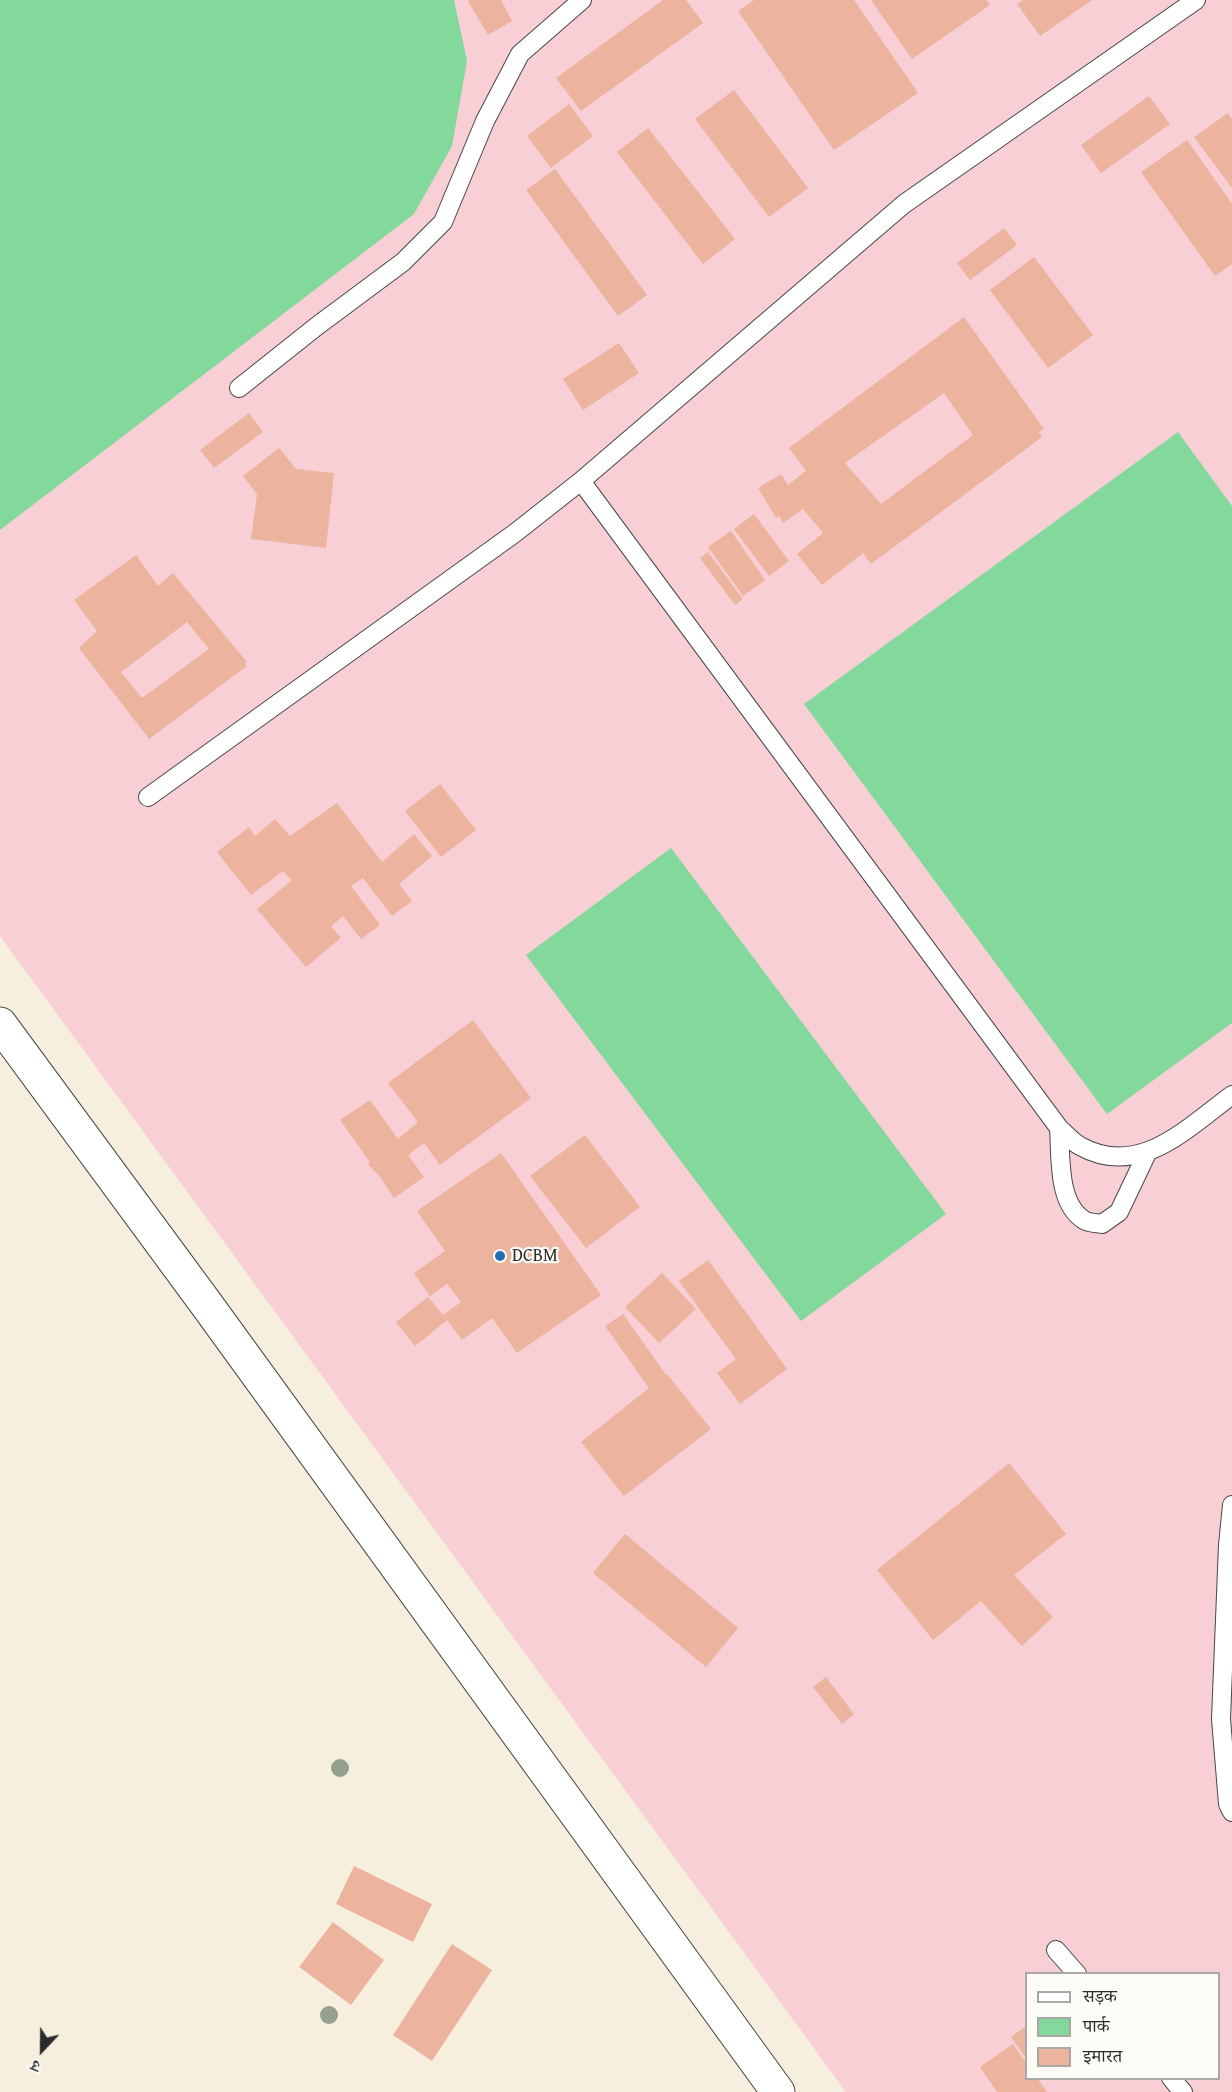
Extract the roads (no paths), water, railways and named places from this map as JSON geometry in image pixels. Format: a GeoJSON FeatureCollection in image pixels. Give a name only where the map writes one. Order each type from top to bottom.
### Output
{"type":"FeatureCollection","features":[{"type":"Feature","properties":{"kind":"street"},"geometry":{"type":"LineString","coordinates":[[0,1024],[214,1314],[778,2092]]}},
{"type":"Feature","properties":{"kind":"lane"},"geometry":{"type":"LineString","coordinates":[[239,388],[403,262],[443,222],[485,122],[520,54],[582,0]]}},
{"type":"Feature","properties":{"kind":"lane"},"geometry":{"type":"LineString","coordinates":[[148,797],[515,533],[580,481],[904,204],[1196,0]]}},
{"type":"Feature","properties":{"kind":"lane"},"geometry":{"type":"LineString","coordinates":[[580,481],[1059,1128],[1079,1145],[1100,1155],[1118,1158],[1141,1155],[1166,1144],[1232,1095]]}},
{"type":"Feature","properties":{"kind":"lane"},"geometry":{"type":"LineString","coordinates":[[1059,1128],[1064,1185],[1069,1204],[1084,1221],[1102,1224],[1119,1212],[1148,1151]]}},
{"type":"Feature","properties":{"kind":"lane"},"geometry":{"type":"LineString","coordinates":[[1232,1505],[1228,1545],[1221,1719],[1228,1804],[1232,1812]]}},
{"type":"Feature","properties":{"kind":"lane"},"geometry":{"type":"LineString","coordinates":[[1056,1950],[1075,1972]]}},
{"type":"Feature","properties":{"kind":"lane"},"geometry":{"type":"LineString","coordinates":[[1172,2080],[1183,2092]]}},
{"type":"Feature","properties":{"kind":"place","name":"DCBM"},"geometry":{"type":"Point","coordinates":[500,1256]}}]}
